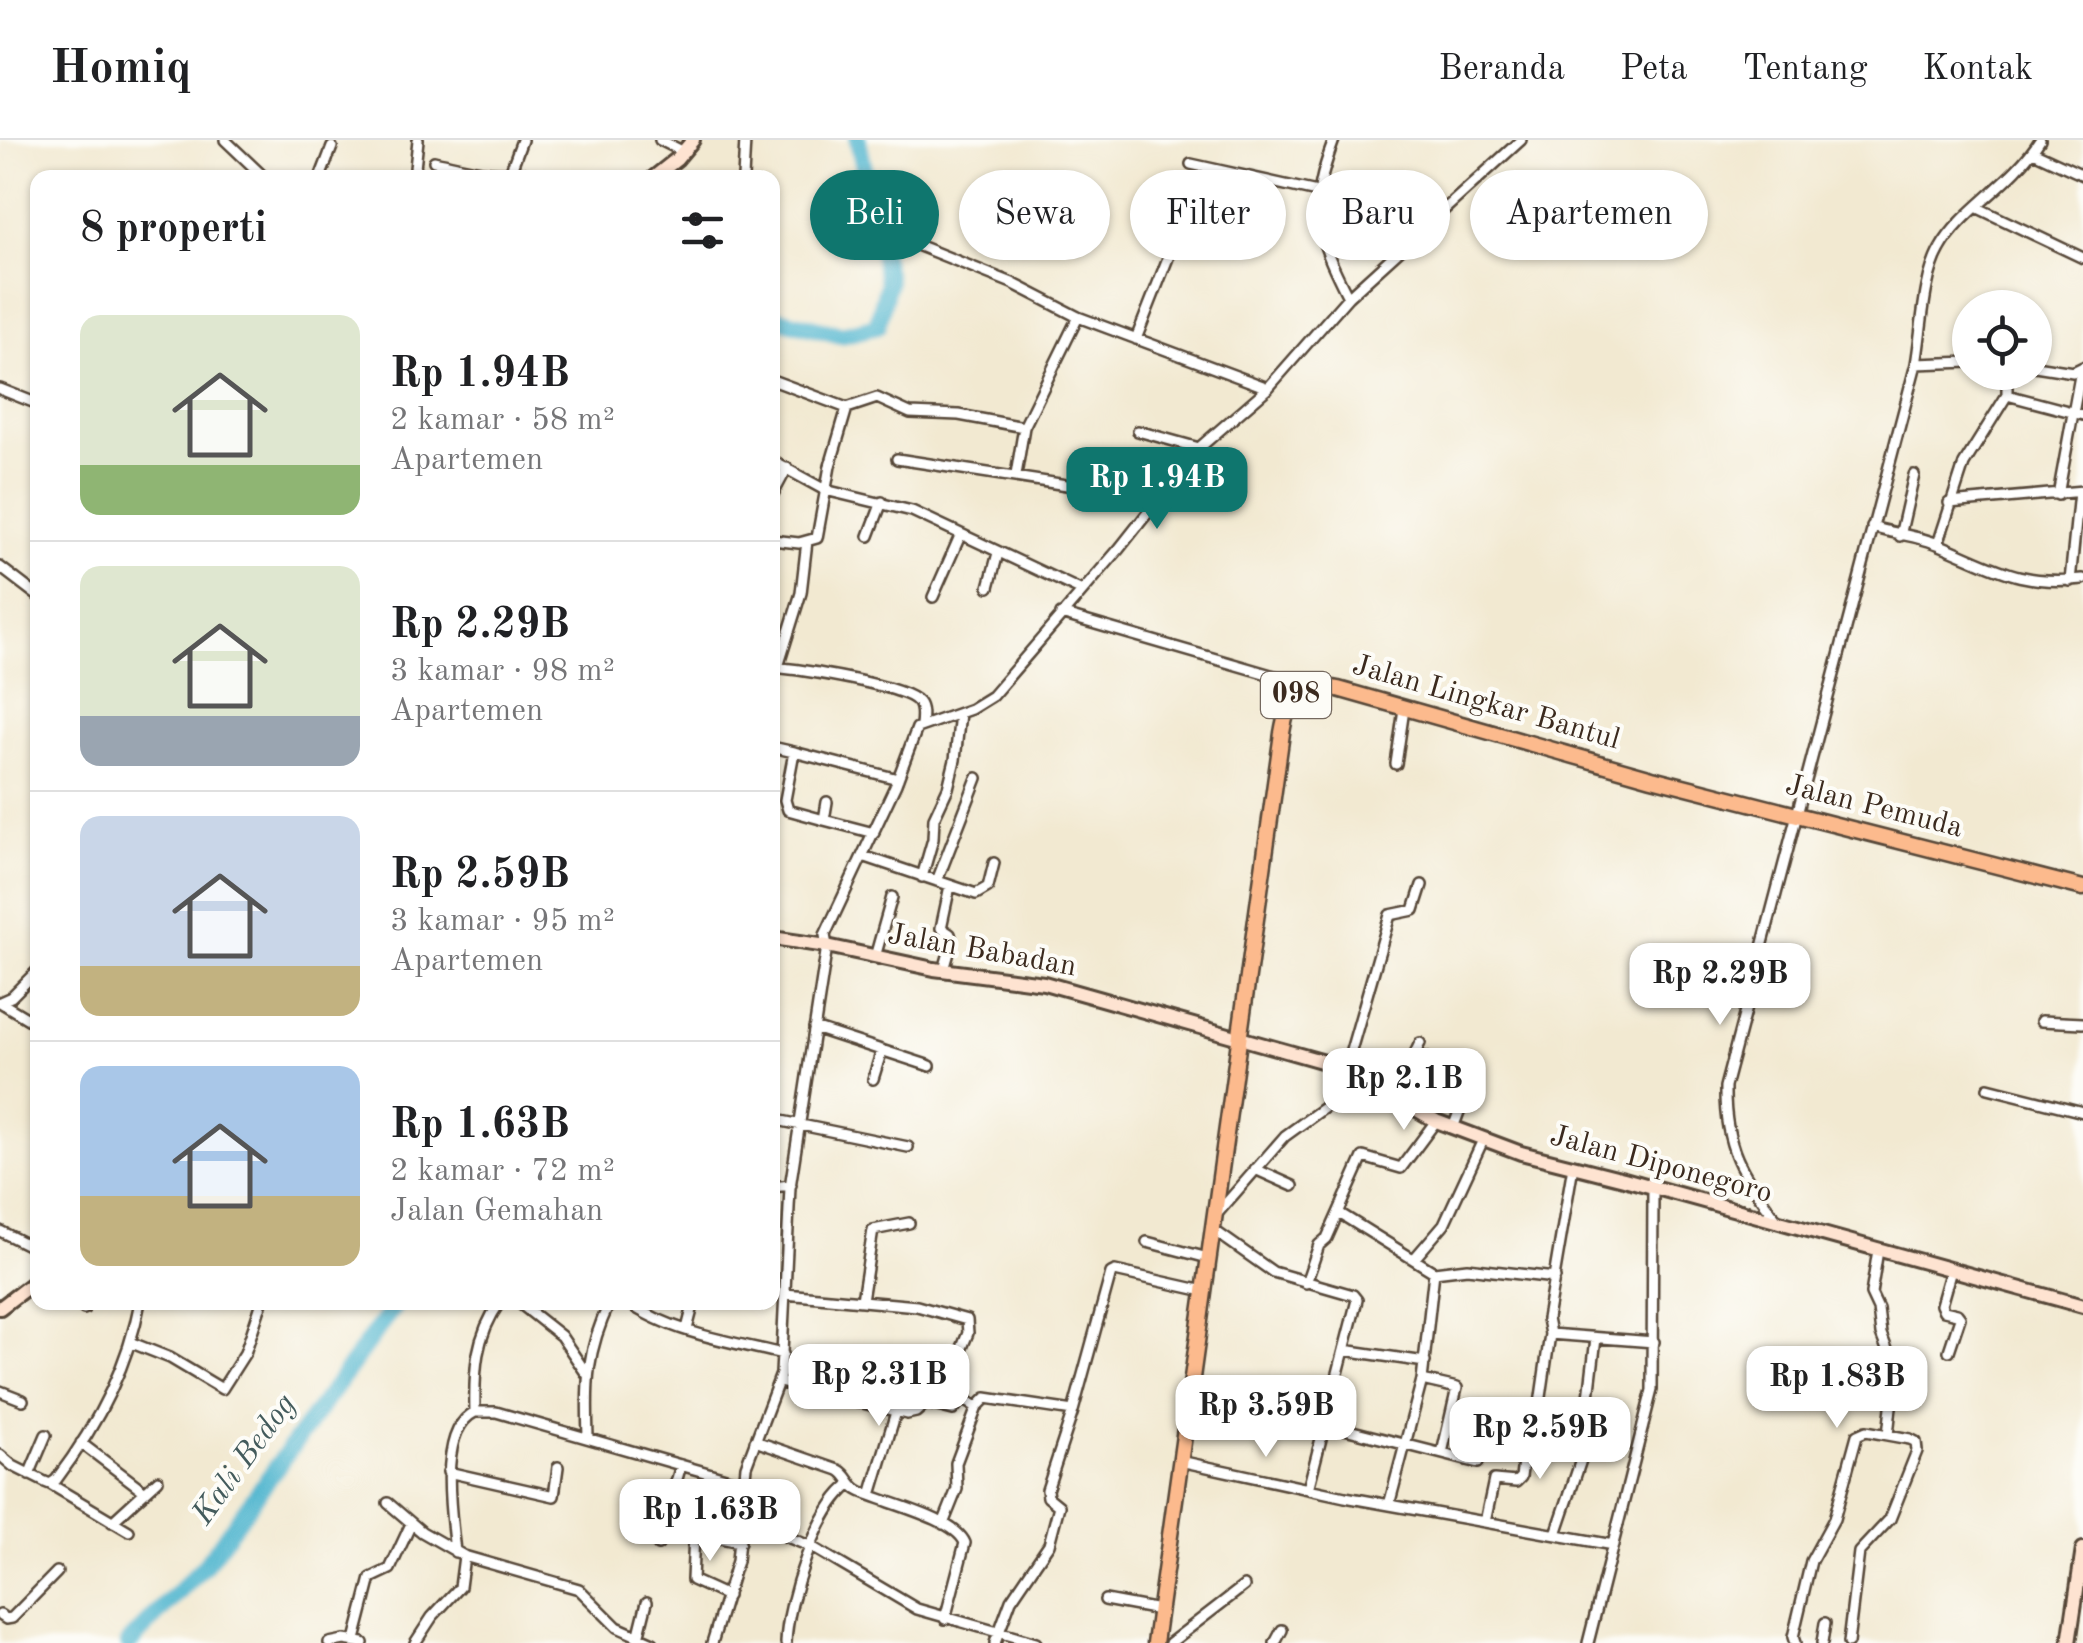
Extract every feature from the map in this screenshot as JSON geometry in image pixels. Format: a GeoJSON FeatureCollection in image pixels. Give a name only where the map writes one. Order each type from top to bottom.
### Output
{"type":"FeatureCollection","features":[{"type":"Feature","properties":{"kind":"main road"},"geometry":{"type":"LineString","coordinates":[[663,170],[694,140]]}},
{"type":"Feature","properties":{"kind":"main road","name":"Jalan Lingkar Bantul"},"geometry":{"type":"LineString","coordinates":[[1294,697],[1312,686],[1338,689],[1652,778]]}},
{"type":"Feature","properties":{"kind":"main road","name":"098"},"geometry":{"type":"LineString","coordinates":[[1155,1643],[1284,720],[1294,697]]}},
{"type":"Feature","properties":{"kind":"main road","name":"Jalan Pemuda"},"geometry":{"type":"LineString","coordinates":[[1652,778],[2083,888]]}},
{"type":"Feature","properties":{"kind":"main road","name":"Jalan Babadan"},"geometry":{"type":"LineString","coordinates":[[780,939],[944,970],[1044,983],[1239,1038]]}},
{"type":"Feature","properties":{"kind":"main road","name":"Jalan Diponegoro"},"geometry":{"type":"LineString","coordinates":[[1239,1038],[1350,1069],[1436,1121],[1483,1140],[2083,1306]]}},
{"type":"Feature","properties":{"kind":"main road"},"geometry":{"type":"LineString","coordinates":[[0,1308],[30,1285]]}},
{"type":"Feature","properties":{"kind":"main road"},"geometry":{"type":"LineString","coordinates":[[2068,1643],[2083,1549]]}},
{"type":"Feature","properties":{"kind":"street"},"geometry":{"type":"LineString","coordinates":[[225,140],[257,170]]}},
{"type":"Feature","properties":{"kind":"street"},"geometry":{"type":"LineString","coordinates":[[415,170],[418,140]]}},
{"type":"Feature","properties":{"kind":"street"},"geometry":{"type":"LineString","coordinates":[[511,170],[522,140]]}},
{"type":"Feature","properties":{"kind":"street"},"geometry":{"type":"LineString","coordinates":[[660,140],[684,152]]}},
{"type":"Feature","properties":{"kind":"street"},"geometry":{"type":"LineString","coordinates":[[1325,170],[1334,140]]}},
{"type":"Feature","properties":{"kind":"street"},"geometry":{"type":"LineString","coordinates":[[712,1643],[740,1542],[743,1483],[779,1382],[784,1354],[790,1185],[827,946],[825,935],[898,779],[914,732],[921,725],[960,713],[992,696],[1200,448],[1268,388],[1348,297],[1521,140]]}},
{"type":"Feature","properties":{"kind":"street"},"geometry":{"type":"LineString","coordinates":[[1780,1223],[1735,1159],[1724,1116],[1724,1086],[1916,364],[1936,258],[1948,237],[2033,152],[2040,140]]}},
{"type":"Feature","properties":{"kind":"street"},"geometry":{"type":"LineString","coordinates":[[743,170],[746,142]]}},
{"type":"Feature","properties":{"kind":"street"},"geometry":{"type":"LineString","coordinates":[[323,170],[332,146]]}},
{"type":"Feature","properties":{"kind":"street"},"geometry":{"type":"LineString","coordinates":[[2033,152],[2083,175]]}},
{"type":"Feature","properties":{"kind":"street"},"geometry":{"type":"LineString","coordinates":[[434,160],[477,170]]}},
{"type":"Feature","properties":{"kind":"street"},"geometry":{"type":"LineString","coordinates":[[1191,164],[1211,170]]}},
{"type":"Feature","properties":{"kind":"street"},"geometry":{"type":"LineString","coordinates":[[1978,208],[2083,258]]}},
{"type":"Feature","properties":{"kind":"street"},"geometry":{"type":"LineString","coordinates":[[939,254],[1078,317],[1268,388]]}},
{"type":"Feature","properties":{"kind":"street"},"geometry":{"type":"LineString","coordinates":[[1136,339],[1167,260]]}},
{"type":"Feature","properties":{"kind":"street"},"geometry":{"type":"LineString","coordinates":[[1332,260],[1348,297]]}},
{"type":"Feature","properties":{"kind":"street"},"geometry":{"type":"LineString","coordinates":[[1016,475],[1024,427],[1078,317]]}},
{"type":"Feature","properties":{"kind":"street"},"geometry":{"type":"LineString","coordinates":[[1916,364],[1952,363]]}},
{"type":"Feature","properties":{"kind":"street"},"geometry":{"type":"LineString","coordinates":[[2052,369],[2072,372],[2082,369],[2079,414],[2058,495]]}},
{"type":"Feature","properties":{"kind":"street"},"geometry":{"type":"LineString","coordinates":[[780,383],[847,408],[876,398],[910,413],[960,415],[1024,427]]}},
{"type":"Feature","properties":{"kind":"street"},"geometry":{"type":"LineString","coordinates":[[0,388],[30,401]]}},
{"type":"Feature","properties":{"kind":"street"},"geometry":{"type":"LineString","coordinates":[[1938,544],[1949,504],[1970,454],[2006,390]]}},
{"type":"Feature","properties":{"kind":"street"},"geometry":{"type":"LineString","coordinates":[[2006,395],[2079,414]]}},
{"type":"Feature","properties":{"kind":"street"},"geometry":{"type":"LineString","coordinates":[[780,540],[806,541],[819,534],[825,490],[847,408]]}},
{"type":"Feature","properties":{"kind":"street"},"geometry":{"type":"LineString","coordinates":[[1138,431],[1200,448]]}},
{"type":"Feature","properties":{"kind":"street"},"geometry":{"type":"LineString","coordinates":[[897,459],[1158,498]]}},
{"type":"Feature","properties":{"kind":"street"},"geometry":{"type":"LineString","coordinates":[[780,465],[825,490],[912,510],[1080,590]]}},
{"type":"Feature","properties":{"kind":"street"},"geometry":{"type":"LineString","coordinates":[[780,481],[787,468]]}},
{"type":"Feature","properties":{"kind":"street"},"geometry":{"type":"LineString","coordinates":[[1900,536],[1914,476]]}},
{"type":"Feature","properties":{"kind":"street"},"geometry":{"type":"LineString","coordinates":[[1949,504],[2081,492],[2079,535],[2070,581]]}},
{"type":"Feature","properties":{"kind":"street"},"geometry":{"type":"LineString","coordinates":[[870,536],[882,502]]}},
{"type":"Feature","properties":{"kind":"street"},"geometry":{"type":"LineString","coordinates":[[1872,527],[1938,544],[2004,574],[2083,579]]}},
{"type":"Feature","properties":{"kind":"street"},"geometry":{"type":"LineString","coordinates":[[932,598],[960,536]]}},
{"type":"Feature","properties":{"kind":"street"},"geometry":{"type":"LineString","coordinates":[[780,653],[801,593],[806,541]]}},
{"type":"Feature","properties":{"kind":"street"},"geometry":{"type":"LineString","coordinates":[[989,587],[998,553]]}},
{"type":"Feature","properties":{"kind":"street"},"geometry":{"type":"LineString","coordinates":[[0,567],[30,590]]}},
{"type":"Feature","properties":{"kind":"street"},"geometry":{"type":"LineString","coordinates":[[1061,614],[1312,686]]}},
{"type":"Feature","properties":{"kind":"street"},"geometry":{"type":"LineString","coordinates":[[780,668],[883,686],[916,699],[921,706],[921,725]]}},
{"type":"Feature","properties":{"kind":"street"},"geometry":{"type":"LineString","coordinates":[[1278,677],[1294,697]]}},
{"type":"Feature","properties":{"kind":"street"},"geometry":{"type":"LineString","coordinates":[[1396,764],[1404,709]]}},
{"type":"Feature","properties":{"kind":"street"},"geometry":{"type":"LineString","coordinates":[[922,876],[934,818],[955,760],[960,713]]}},
{"type":"Feature","properties":{"kind":"street"},"geometry":{"type":"LineString","coordinates":[[780,749],[898,779]]}},
{"type":"Feature","properties":{"kind":"street"},"geometry":{"type":"LineString","coordinates":[[794,752],[785,805],[788,810],[874,833]]}},
{"type":"Feature","properties":{"kind":"street"},"geometry":{"type":"LineString","coordinates":[[937,881],[977,778]]}},
{"type":"Feature","properties":{"kind":"street"},"geometry":{"type":"LineString","coordinates":[[824,820],[827,802]]}},
{"type":"Feature","properties":{"kind":"street"},"geometry":{"type":"LineString","coordinates":[[862,856],[970,893],[983,892],[988,887],[994,862]]}},
{"type":"Feature","properties":{"kind":"street"},"geometry":{"type":"LineString","coordinates":[[1308,1489],[1356,1297],[1306,1284],[1262,1266],[1213,1224],[1285,1136],[1328,1105],[1350,1069],[1390,915],[1414,910],[1422,885]]}},
{"type":"Feature","properties":{"kind":"street"},"geometry":{"type":"LineString","coordinates":[[944,970],[952,938],[941,928],[950,886]]}},
{"type":"Feature","properties":{"kind":"street"},"geometry":{"type":"LineString","coordinates":[[875,957],[892,898]]}},
{"type":"Feature","properties":{"kind":"street"},"geometry":{"type":"LineString","coordinates":[[0,1002],[11,998],[30,978]]}},
{"type":"Feature","properties":{"kind":"street"},"geometry":{"type":"LineString","coordinates":[[0,1002],[30,1020]]}},
{"type":"Feature","properties":{"kind":"street"},"geometry":{"type":"LineString","coordinates":[[2042,1021],[2083,1023]]}},
{"type":"Feature","properties":{"kind":"street"},"geometry":{"type":"LineString","coordinates":[[814,1028],[930,1066]]}},
{"type":"Feature","properties":{"kind":"street"},"geometry":{"type":"LineString","coordinates":[[1395,1095],[1418,1048],[1472,1077],[1453,1128]]}},
{"type":"Feature","properties":{"kind":"street"},"geometry":{"type":"LineString","coordinates":[[872,1079],[882,1050]]}},
{"type":"Feature","properties":{"kind":"street"},"geometry":{"type":"LineString","coordinates":[[1988,1088],[2083,1112]]}},
{"type":"Feature","properties":{"kind":"street"},"geometry":{"type":"LineString","coordinates":[[780,1120],[908,1146]]}},
{"type":"Feature","properties":{"kind":"street"},"geometry":{"type":"LineString","coordinates":[[1306,1284],[1319,1245],[1328,1238],[1363,1157],[1392,1168],[1404,1167],[1436,1121]]}},
{"type":"Feature","properties":{"kind":"street"},"geometry":{"type":"LineString","coordinates":[[1414,1259],[1444,1224],[1483,1140]]}},
{"type":"Feature","properties":{"kind":"street"},"geometry":{"type":"LineString","coordinates":[[1536,1432],[1550,1334],[1546,1323],[1573,1166]]}},
{"type":"Feature","properties":{"kind":"street"},"geometry":{"type":"LineString","coordinates":[[1255,1169],[1292,1186]]}},
{"type":"Feature","properties":{"kind":"street"},"geometry":{"type":"LineString","coordinates":[[780,1186],[790,1185]]}},
{"type":"Feature","properties":{"kind":"street"},"geometry":{"type":"LineString","coordinates":[[1588,1643],[1648,1412],[1654,1342],[1653,1188]]}},
{"type":"Feature","properties":{"kind":"street"},"geometry":{"type":"LineString","coordinates":[[1339,1213],[1434,1272],[1466,1268],[1554,1278]]}},
{"type":"Feature","properties":{"kind":"street"},"geometry":{"type":"LineString","coordinates":[[862,1300],[872,1230],[909,1223]]}},
{"type":"Feature","properties":{"kind":"street"},"geometry":{"type":"LineString","coordinates":[[0,1232],[30,1246]]}},
{"type":"Feature","properties":{"kind":"street"},"geometry":{"type":"LineString","coordinates":[[1146,1242],[1208,1258]]}},
{"type":"Feature","properties":{"kind":"street"},"geometry":{"type":"LineString","coordinates":[[1878,1250],[1871,1294],[1895,1370],[1888,1435]]}},
{"type":"Feature","properties":{"kind":"street"},"geometry":{"type":"LineString","coordinates":[[1949,1351],[1960,1318],[1944,1311],[1941,1305],[1951,1270]]}},
{"type":"Feature","properties":{"kind":"street"},"geometry":{"type":"LineString","coordinates":[[997,1638],[1011,1600],[1050,1544],[1059,1505],[1047,1490],[1074,1411],[1112,1272],[1204,1291]]}},
{"type":"Feature","properties":{"kind":"street"},"geometry":{"type":"LineString","coordinates":[[1390,1505],[1422,1380],[1434,1272]]}},
{"type":"Feature","properties":{"kind":"street"},"geometry":{"type":"LineString","coordinates":[[785,1294],[932,1308],[967,1320],[968,1332],[952,1368],[962,1399],[977,1407]]}},
{"type":"Feature","properties":{"kind":"street"},"geometry":{"type":"LineString","coordinates":[[50,1484],[109,1396],[132,1343],[138,1310]]}},
{"type":"Feature","properties":{"kind":"street"},"geometry":{"type":"LineString","coordinates":[[132,1343],[170,1358],[222,1390],[245,1352],[259,1310]]}},
{"type":"Feature","properties":{"kind":"street"},"geometry":{"type":"LineString","coordinates":[[475,1412],[476,1356],[482,1334],[496,1310]]}},
{"type":"Feature","properties":{"kind":"street"},"geometry":{"type":"LineString","coordinates":[[529,1310],[555,1330],[586,1373]]}},
{"type":"Feature","properties":{"kind":"street"},"geometry":{"type":"LineString","coordinates":[[588,1437],[586,1373],[595,1335],[606,1310]]}},
{"type":"Feature","properties":{"kind":"street"},"geometry":{"type":"LineString","coordinates":[[640,1310],[687,1329],[784,1354]]}},
{"type":"Feature","properties":{"kind":"street"},"geometry":{"type":"LineString","coordinates":[[687,1329],[692,1310]]}},
{"type":"Feature","properties":{"kind":"street"},"geometry":{"type":"LineString","coordinates":[[1550,1334],[1654,1342]]}},
{"type":"Feature","properties":{"kind":"street"},"geometry":{"type":"LineString","coordinates":[[1556,1534],[1584,1443],[1596,1338]]}},
{"type":"Feature","properties":{"kind":"street"},"geometry":{"type":"LineString","coordinates":[[1344,1350],[1425,1362]]}},
{"type":"Feature","properties":{"kind":"street"},"geometry":{"type":"LineString","coordinates":[[1422,1380],[1458,1388],[1442,1453]]}},
{"type":"Feature","properties":{"kind":"street"},"geometry":{"type":"LineString","coordinates":[[779,1382],[896,1412],[916,1412],[926,1403],[954,1410],[962,1399]]}},
{"type":"Feature","properties":{"kind":"street"},"geometry":{"type":"LineString","coordinates":[[0,1390],[23,1400]]}},
{"type":"Feature","properties":{"kind":"street"},"geometry":{"type":"LineString","coordinates":[[944,1524],[957,1489],[956,1463],[977,1407],[986,1398],[1074,1411]]}},
{"type":"Feature","properties":{"kind":"street"},"geometry":{"type":"LineString","coordinates":[[415,1643],[432,1616],[460,1587],[460,1554],[448,1472],[463,1422],[475,1412],[496,1412],[743,1483]]}},
{"type":"Feature","properties":{"kind":"street"},"geometry":{"type":"LineString","coordinates":[[871,1495],[896,1412]]}},
{"type":"Feature","properties":{"kind":"street"},"geometry":{"type":"LineString","coordinates":[[1325,1424],[1478,1463]]}},
{"type":"Feature","properties":{"kind":"street"},"geometry":{"type":"LineString","coordinates":[[1795,1643],[1793,1636],[1807,1573],[1821,1536],[1834,1518],[1856,1437],[1863,1431],[1915,1441],[1917,1451],[1894,1512],[1884,1528],[1859,1552],[1848,1643]]}},
{"type":"Feature","properties":{"kind":"street"},"geometry":{"type":"LineString","coordinates":[[1485,1522],[1494,1480],[1520,1480],[1526,1434],[1536,1432],[1584,1443]]}},
{"type":"Feature","properties":{"kind":"street"},"geometry":{"type":"LineString","coordinates":[[29,1475],[46,1435]]}},
{"type":"Feature","properties":{"kind":"street"},"geometry":{"type":"LineString","coordinates":[[756,1441],[833,1467],[846,1473],[850,1484],[960,1534],[965,1543],[945,1619]]}},
{"type":"Feature","properties":{"kind":"street"},"geometry":{"type":"LineString","coordinates":[[81,1442],[144,1491]]}},
{"type":"Feature","properties":{"kind":"street"},"geometry":{"type":"LineString","coordinates":[[0,1455],[129,1532]]}},
{"type":"Feature","properties":{"kind":"street"},"geometry":{"type":"LineString","coordinates":[[1180,1461],[1613,1546]]}},
{"type":"Feature","properties":{"kind":"street"},"geometry":{"type":"LineString","coordinates":[[658,1545],[681,1464]]}},
{"type":"Feature","properties":{"kind":"street"},"geometry":{"type":"LineString","coordinates":[[448,1472],[554,1496],[558,1467]]}},
{"type":"Feature","properties":{"kind":"street"},"geometry":{"type":"LineString","coordinates":[[112,1522],[158,1480]]}},
{"type":"Feature","properties":{"kind":"street"},"geometry":{"type":"LineString","coordinates":[[786,1643],[786,1625],[812,1547],[834,1499],[850,1484]]}},
{"type":"Feature","properties":{"kind":"street"},"geometry":{"type":"LineString","coordinates":[[388,1503],[411,1524],[460,1554],[579,1589],[617,1627],[654,1643]]}},
{"type":"Feature","properties":{"kind":"street"},"geometry":{"type":"LineString","coordinates":[[740,1518],[812,1547],[918,1609],[997,1638],[1036,1643]]}},
{"type":"Feature","properties":{"kind":"street"},"geometry":{"type":"LineString","coordinates":[[328,1643],[359,1642],[371,1578],[390,1569],[411,1524]]}},
{"type":"Feature","properties":{"kind":"street"},"geometry":{"type":"LineString","coordinates":[[664,1527],[740,1542]]}},
{"type":"Feature","properties":{"kind":"street"},"geometry":{"type":"LineString","coordinates":[[694,1533],[692,1580],[727,1596]]}},
{"type":"Feature","properties":{"kind":"street"},"geometry":{"type":"LineString","coordinates":[[0,1614],[6,1620],[12,1618],[58,1572]]}},
{"type":"Feature","properties":{"kind":"street"},"geometry":{"type":"LineString","coordinates":[[1170,1643],[1244,1586]]}},
{"type":"Feature","properties":{"kind":"street"},"geometry":{"type":"LineString","coordinates":[[1105,1600],[1160,1610]]}},
{"type":"Feature","properties":{"kind":"street"},"geometry":{"type":"LineString","coordinates":[[638,1638],[648,1602]]}},
{"type":"Feature","properties":{"kind":"street"},"geometry":{"type":"LineString","coordinates":[[1822,1643],[1825,1623]]}},
{"type":"Feature","properties":{"kind":"street"},"geometry":{"type":"LineString","coordinates":[[1275,1643],[1282,1630]]}},
{"type":"Feature","properties":{"kind":"waterway","name":"Kali Bedog"},"geometry":{"type":"LineString","coordinates":[[780,319],[841,335],[877,326],[888,283],[858,140]]}},
{"type":"Feature","properties":{"kind":"waterway","name":"Kali Bedog"},"geometry":{"type":"LineString","coordinates":[[129,1643],[205,1565],[391,1310]]}}]}
